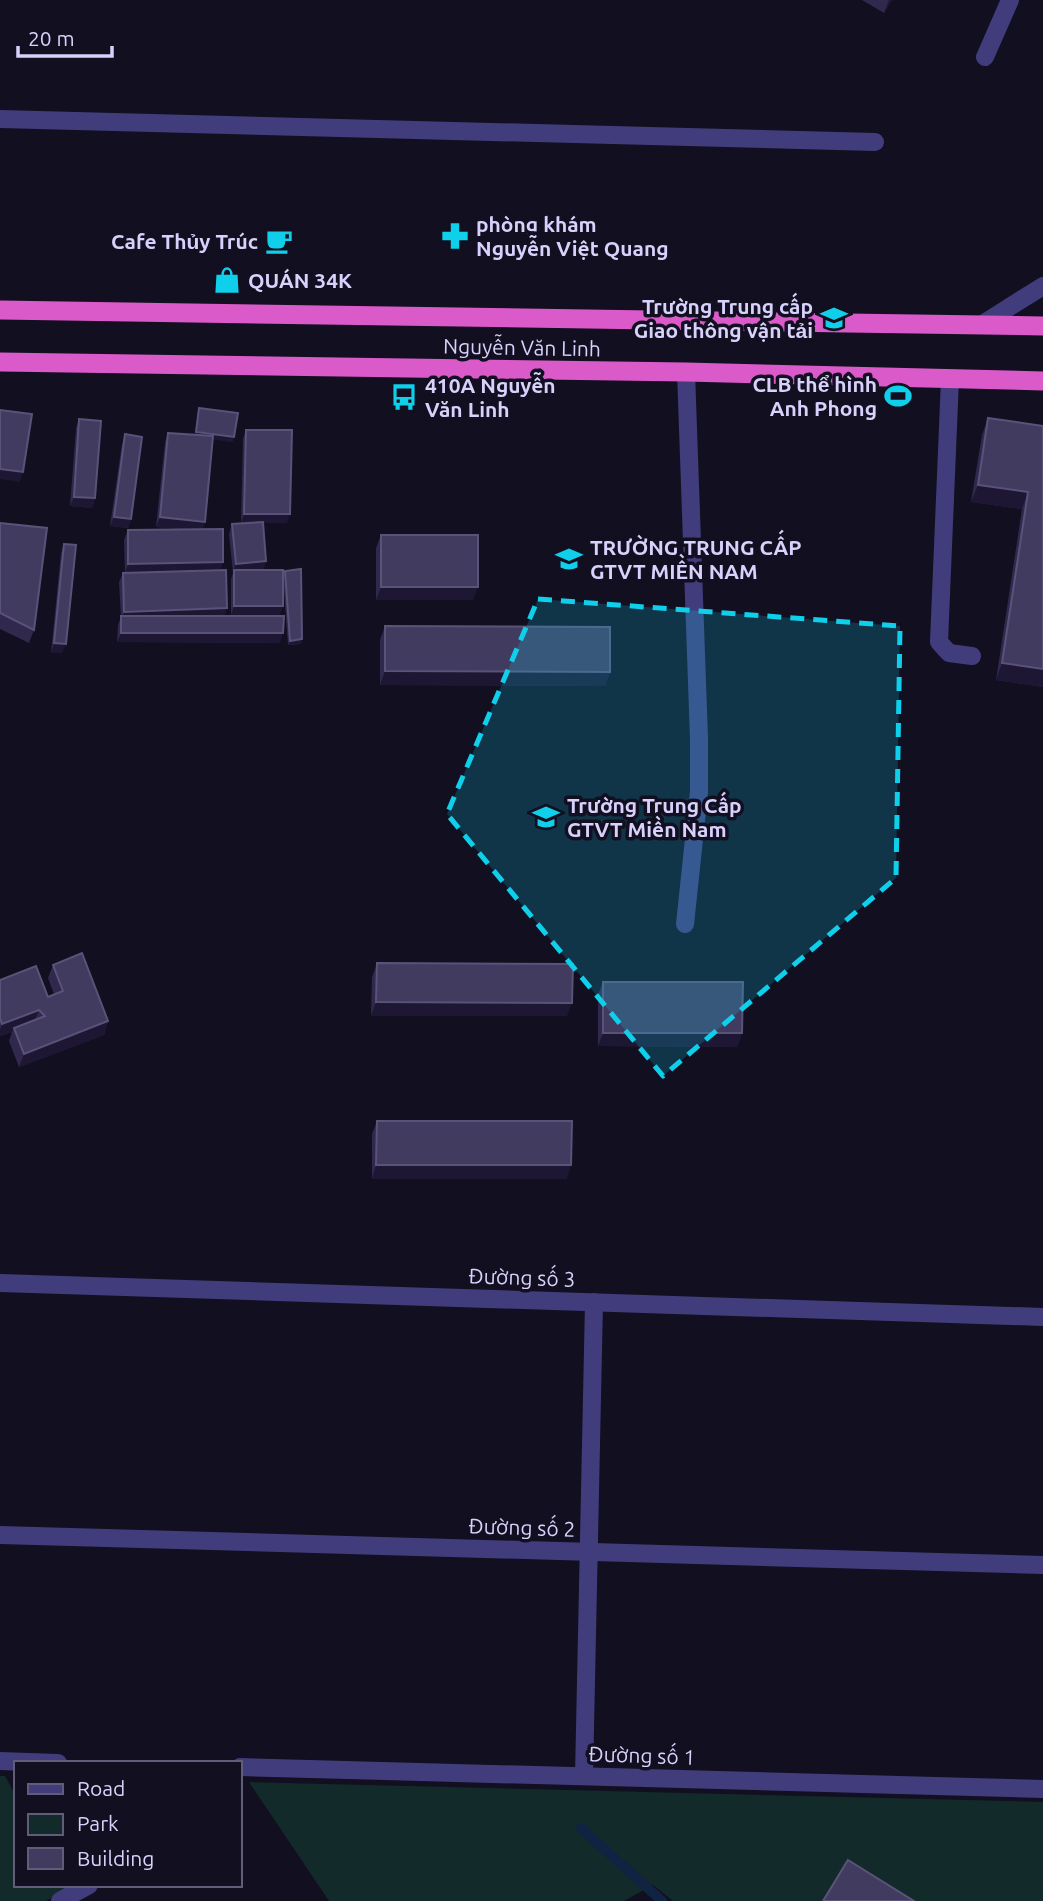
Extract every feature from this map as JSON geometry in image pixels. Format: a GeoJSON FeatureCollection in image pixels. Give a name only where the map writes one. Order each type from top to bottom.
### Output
{"type":"FeatureCollection","features":[{"type":"Feature","properties":{"kind":"highway","name":"Nguyễn Văn Linh"},"geometry":{"type":"LineString","coordinates":[[0,310],[1043,326]]}},
{"type":"Feature","properties":{"kind":"highway","name":"Nguyễn Văn Linh"},"geometry":{"type":"LineString","coordinates":[[0,362],[686,372],[1043,381]]}},
{"type":"Feature","properties":{"kind":"street"},"geometry":{"type":"LineString","coordinates":[[985,57],[1010,0]]}},
{"type":"Feature","properties":{"kind":"street"},"geometry":{"type":"LineString","coordinates":[[0,119],[875,142]]}},
{"type":"Feature","properties":{"kind":"street"},"geometry":{"type":"LineString","coordinates":[[981,325],[1043,286]]}},
{"type":"Feature","properties":{"kind":"street"},"geometry":{"type":"LineString","coordinates":[[685,924],[699,792],[686,372]]}},
{"type":"Feature","properties":{"kind":"street"},"geometry":{"type":"LineString","coordinates":[[950,379],[939,642],[949,653],[972,656]]}},
{"type":"Feature","properties":{"kind":"street","name":"Đường số 3"},"geometry":{"type":"LineString","coordinates":[[0,1283],[1043,1317]]}},
{"type":"Feature","properties":{"kind":"street"},"geometry":{"type":"LineString","coordinates":[[584,1776],[594,1302]]}},
{"type":"Feature","properties":{"kind":"street","name":"Đường số 2"},"geometry":{"type":"LineString","coordinates":[[0,1535],[1043,1564]]}},
{"type":"Feature","properties":{"kind":"street","name":"Đường số 1"},"geometry":{"type":"LineString","coordinates":[[242,1768],[1043,1788]]}},
{"type":"Feature","properties":{"kind":"street"},"geometry":{"type":"LineString","coordinates":[[60,1901],[85,1887]]}},
{"type":"Feature","properties":{"kind":"highlighted area"},"geometry":{"type":"Polygon","coordinates":[[[538,599],[900,626],[896,878],[663,1076],[447,814],[538,599]]]}},
{"type":"Feature","properties":{"kind":"green space"},"geometry":{"type":"Polygon","coordinates":[[[0,1776],[5,1776],[14,1792],[14,1887],[68,1889],[46,1901],[0,1901],[0,1776]]]}},
{"type":"Feature","properties":{"kind":"green space"},"geometry":{"type":"Polygon","coordinates":[[[249,1782],[1043,1802],[1043,1901],[673,1901],[653,1885],[624,1901],[329,1901],[249,1782]]]}},
{"type":"Feature","properties":{"kind":"building"},"geometry":{"type":"Polygon","coordinates":[[[199,408],[238,413],[234,437],[196,432],[199,408]]]}},
{"type":"Feature","properties":{"kind":"building"},"geometry":{"type":"Polygon","coordinates":[[[0,410],[32,414],[23,472],[0,469],[0,410]]]}},
{"type":"Feature","properties":{"kind":"building"},"geometry":{"type":"Polygon","coordinates":[[[988,418],[1043,426],[1043,669],[1002,663],[1028,492],[978,485],[988,418]]]}},
{"type":"Feature","properties":{"kind":"building"},"geometry":{"type":"Polygon","coordinates":[[[79,419],[101,421],[95,498],[74,497],[79,419]]]}},
{"type":"Feature","properties":{"kind":"building"},"geometry":{"type":"Polygon","coordinates":[[[246,430],[292,430],[290,514],[244,514],[246,430]]]}},
{"type":"Feature","properties":{"kind":"building"},"geometry":{"type":"Polygon","coordinates":[[[168,433],[213,436],[205,522],[160,517],[168,433]]]}},
{"type":"Feature","properties":{"kind":"building"},"geometry":{"type":"Polygon","coordinates":[[[125,434],[142,437],[131,519],[114,517],[125,434]]]}},
{"type":"Feature","properties":{"kind":"building"},"geometry":{"type":"Polygon","coordinates":[[[263,522],[266,561],[236,564],[232,524],[263,522]]]}},
{"type":"Feature","properties":{"kind":"building"},"geometry":{"type":"Polygon","coordinates":[[[0,523],[47,528],[34,630],[0,613],[0,523]]]}},
{"type":"Feature","properties":{"kind":"building"},"geometry":{"type":"Polygon","coordinates":[[[223,529],[223,562],[128,564],[128,530],[223,529]]]}},
{"type":"Feature","properties":{"kind":"building"},"geometry":{"type":"Polygon","coordinates":[[[381,535],[478,535],[478,587],[381,587],[381,535]]]}},
{"type":"Feature","properties":{"kind":"building"},"geometry":{"type":"Polygon","coordinates":[[[64,544],[76,545],[66,644],[54,643],[64,544]]]}},
{"type":"Feature","properties":{"kind":"building"},"geometry":{"type":"Polygon","coordinates":[[[301,569],[302,639],[290,641],[285,571],[301,569]]]}},
{"type":"Feature","properties":{"kind":"building"},"geometry":{"type":"Polygon","coordinates":[[[226,570],[227,608],[124,612],[123,573],[226,570]]]}},
{"type":"Feature","properties":{"kind":"building"},"geometry":{"type":"Polygon","coordinates":[[[234,570],[283,570],[283,606],[234,606],[234,570]]]}},
{"type":"Feature","properties":{"kind":"building"},"geometry":{"type":"Polygon","coordinates":[[[121,616],[284,616],[283,633],[121,633],[121,616]]]}},
{"type":"Feature","properties":{"kind":"building"},"geometry":{"type":"Polygon","coordinates":[[[385,626],[610,627],[610,672],[385,671],[385,626]]]}},
{"type":"Feature","properties":{"kind":"building"},"geometry":{"type":"Polygon","coordinates":[[[82,953],[108,1021],[24,1054],[14,1028],[45,1016],[39,1010],[2,1024],[0,980],[36,966],[48,997],[63,991],[53,965],[82,953]]]}},
{"type":"Feature","properties":{"kind":"building"},"geometry":{"type":"Polygon","coordinates":[[[377,963],[573,964],[572,1003],[376,1002],[377,963]]]}},
{"type":"Feature","properties":{"kind":"building"},"geometry":{"type":"Polygon","coordinates":[[[603,982],[743,982],[742,1033],[603,1033],[603,982]]]}},
{"type":"Feature","properties":{"kind":"building"},"geometry":{"type":"Polygon","coordinates":[[[377,1121],[572,1121],[571,1165],[376,1165],[377,1121]]]}},
{"type":"Feature","properties":{"kind":"building"},"geometry":{"type":"Polygon","coordinates":[[[848,1860],[914,1901],[823,1901],[848,1860]]]}},
{"type":"Feature","properties":{"kind":"waterway"},"geometry":{"type":"LineString","coordinates":[[581,1828],[662,1901]]}},
{"type":"Feature","properties":{"kind":"place","name":"phòng khám Nguyễn Việt Quang"},"geometry":{"type":"Point","coordinates":[455,236]}},
{"type":"Feature","properties":{"kind":"place","name":"Cafe Thủy Trúc"},"geometry":{"type":"Point","coordinates":[279,241]}},
{"type":"Feature","properties":{"kind":"place","name":"QUÁN 34K"},"geometry":{"type":"Point","coordinates":[227,280]}},
{"type":"Feature","properties":{"kind":"place","name":"Trường Trung cấp Giao thông vận tải"},"geometry":{"type":"Point","coordinates":[834,318]}},
{"type":"Feature","properties":{"kind":"place","name":"CLB thể hình Anh Phong"},"geometry":{"type":"Point","coordinates":[898,396]}},
{"type":"Feature","properties":{"kind":"place","name":"410A Nguyễn Văn Linh"},"geometry":{"type":"Point","coordinates":[404,397]}},
{"type":"Feature","properties":{"kind":"place","name":"TRƯỜNG TRUNG CẤP GTVT MIỀN NAM"},"geometry":{"type":"Point","coordinates":[569,559]}},
{"type":"Feature","properties":{"kind":"place","name":"Trường Trung Cấp GTVT Miền Nam"},"geometry":{"type":"Point","coordinates":[546,817]}}]}
